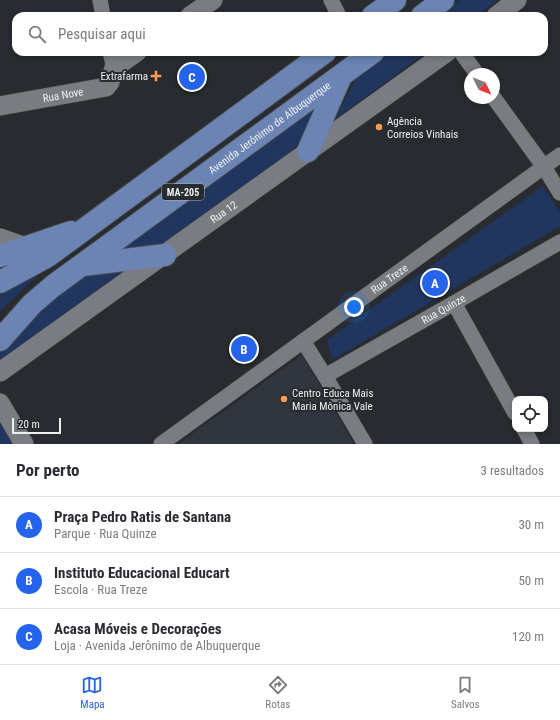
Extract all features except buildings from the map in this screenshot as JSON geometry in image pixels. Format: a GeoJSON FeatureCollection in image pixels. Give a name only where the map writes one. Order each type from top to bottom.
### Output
{"type":"FeatureCollection","features":[{"type":"Feature","properties":{"kind":"main road"},"geometry":{"type":"LineString","coordinates":[[378,12],[395,0]]}},
{"type":"Feature","properties":{"kind":"main road"},"geometry":{"type":"LineString","coordinates":[[427,12],[443,0]]}},
{"type":"Feature","properties":{"kind":"main road","name":"MA-205"},"geometry":{"type":"LineString","coordinates":[[0,282],[48,256],[91,226],[320,56]]}},
{"type":"Feature","properties":{"kind":"main road","name":"Avenida Jerônimo de Albuquerque"},"geometry":{"type":"LineString","coordinates":[[0,340],[42,295],[367,56]]}},
{"type":"Feature","properties":{"kind":"main road"},"geometry":{"type":"LineString","coordinates":[[308,152],[341,75]]}},
{"type":"Feature","properties":{"kind":"main road"},"geometry":{"type":"LineString","coordinates":[[0,256],[91,226]]}},
{"type":"Feature","properties":{"kind":"main road"},"geometry":{"type":"LineString","coordinates":[[82,265],[165,255]]}},
{"type":"Feature","properties":{"kind":"street"},"geometry":{"type":"LineString","coordinates":[[100,0],[102,12]]}},
{"type":"Feature","properties":{"kind":"street"},"geometry":{"type":"LineString","coordinates":[[196,12],[213,0]]}},
{"type":"Feature","properties":{"kind":"street"},"geometry":{"type":"LineString","coordinates":[[331,0],[337,12]]}},
{"type":"Feature","properties":{"kind":"street"},"geometry":{"type":"LineString","coordinates":[[501,12],[517,0]]}},
{"type":"Feature","properties":{"kind":"street","name":"Rua Nove"},"geometry":{"type":"LineString","coordinates":[[0,106],[106,87],[110,82],[112,60],[124,56]]}},
{"type":"Feature","properties":{"kind":"street","name":"Rua 12"},"geometry":{"type":"LineString","coordinates":[[0,372],[441,56]]}},
{"type":"Feature","properties":{"kind":"street"},"geometry":{"type":"LineString","coordinates":[[464,56],[473,68]]}},
{"type":"Feature","properties":{"kind":"street"},"geometry":{"type":"LineString","coordinates":[[498,104],[544,166],[560,193]]}},
{"type":"Feature","properties":{"kind":"street","name":"Rua Treze"},"geometry":{"type":"LineString","coordinates":[[161,444],[560,155]]}},
{"type":"Feature","properties":{"kind":"street"},"geometry":{"type":"LineString","coordinates":[[0,238],[26,247]]}},
{"type":"Feature","properties":{"kind":"street","name":"Rua Quinze"},"geometry":{"type":"LineString","coordinates":[[325,376],[454,304],[560,242]]}},
{"type":"Feature","properties":{"kind":"street"},"geometry":{"type":"LineString","coordinates":[[454,304],[512,408]]}},
{"type":"Feature","properties":{"kind":"street"},"geometry":{"type":"LineString","coordinates":[[303,341],[365,444]]}},
{"type":"Feature","properties":{"kind":"street"},"geometry":{"type":"LineString","coordinates":[[0,403],[24,444]]}},
{"type":"Feature","properties":{"kind":"street"},"geometry":{"type":"LineString","coordinates":[[526,432],[532,444]]}},
{"type":"Feature","properties":{"kind":"shaded area"},"geometry":{"type":"Polygon","coordinates":[[[459,0],[498,0],[482,12],[442,12],[459,0]]]}},
{"type":"Feature","properties":{"kind":"shaded area"},"geometry":{"type":"Polygon","coordinates":[[[382,56],[422,56],[335,119],[359,73],[382,56]]]}},
{"type":"Feature","properties":{"kind":"shaded area"},"geometry":{"type":"Polygon","coordinates":[[[312,105],[316,109],[298,144],[291,152],[164,244],[158,247],[117,250],[312,105]]]}},
{"type":"Feature","properties":{"kind":"shaded area"},"geometry":{"type":"Polygon","coordinates":[[[543,186],[560,212],[560,226],[332,360],[327,340],[543,186]]]}},
{"type":"Feature","properties":{"kind":"shaded area"},"geometry":{"type":"Polygon","coordinates":[[[129,269],[0,362],[0,350],[26,320],[78,276],[129,269]]]}},
{"type":"Feature","properties":{"kind":"shaded area"},"geometry":{"type":"Polygon","coordinates":[[[42,271],[0,311],[0,295],[42,271]]]}},
{"type":"Feature","properties":{"kind":"shaded area","name":"Centro Educa Mais Maria Mônica Vale"},"geometry":{"type":"Polygon","coordinates":[[[302,355],[354,444],[178,444],[302,355]]]}},
{"type":"Feature","properties":{"kind":"shaded area"},"geometry":{"type":"Polygon","coordinates":[[[0,421],[14,444],[2,444],[0,442],[0,421]]]}},
{"type":"Feature","properties":{"kind":"place","name":"Extrafarma"},"geometry":{"type":"Point","coordinates":[156,76]}},
{"type":"Feature","properties":{"kind":"place","name":"Acasa Móveis e Decorações"},"geometry":{"type":"Point","coordinates":[192,77]}},
{"type":"Feature","properties":{"kind":"place","name":"Agência Correios Vinhais"},"geometry":{"type":"Point","coordinates":[379,127]}},
{"type":"Feature","properties":{"kind":"place","name":"Praça Pedro Ratis de Santana"},"geometry":{"type":"Point","coordinates":[435,283]}},
{"type":"Feature","properties":{"kind":"place","name":"Instituto Educacional Educart"},"geometry":{"type":"Point","coordinates":[244,349]}},
{"type":"Feature","properties":{"kind":"place","name":"Centro Educa Mais Maria Mônica Vale"},"geometry":{"type":"Point","coordinates":[284,399]}}]}
